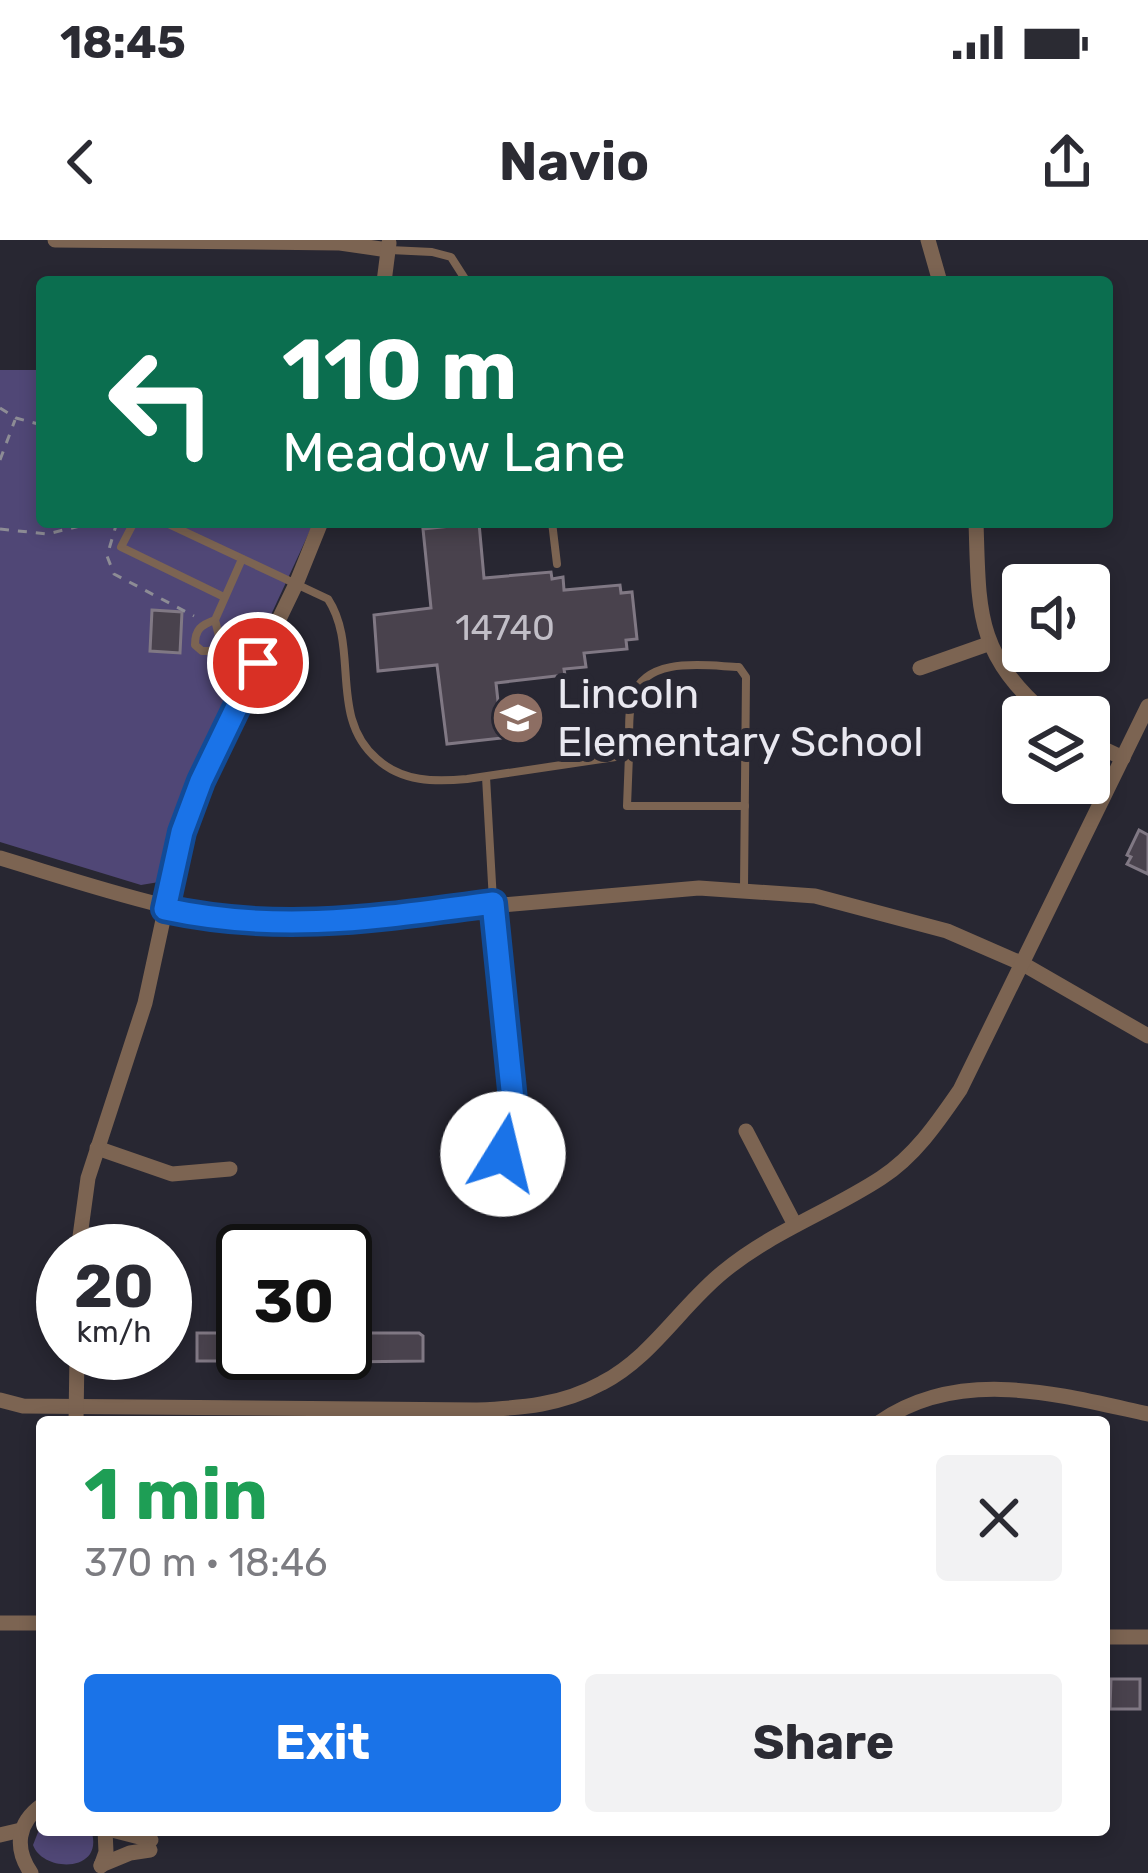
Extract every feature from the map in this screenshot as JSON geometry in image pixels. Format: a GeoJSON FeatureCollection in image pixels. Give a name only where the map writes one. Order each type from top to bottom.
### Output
{"type":"FeatureCollection","features":[{"type":"Feature","properties":{"kind":"street"},"geometry":{"type":"LineString","coordinates":[[55,240],[389,245],[385,276]]}},
{"type":"Feature","properties":{"kind":"street"},"geometry":{"type":"LineString","coordinates":[[928,240],[938,276]]}},
{"type":"Feature","properties":{"kind":"street"},"geometry":{"type":"LineString","coordinates":[[79,1224],[97,1148],[133,1044],[182,832],[319,528]]}},
{"type":"Feature","properties":{"kind":"street"},"geometry":{"type":"LineString","coordinates":[[976,528],[978,596],[988,644],[1025,696]]}},
{"type":"Feature","properties":{"kind":"street"},"geometry":{"type":"LineString","coordinates":[[920,668],[988,644]]}},
{"type":"Feature","properties":{"kind":"street"},"geometry":{"type":"LineString","coordinates":[[0,1400],[76,1414],[477,1410],[571,1399],[606,1382],[640,1358],[721,1273],[794,1223],[882,1178],[913,1151],[960,1090],[1148,706]]}},
{"type":"Feature","properties":{"kind":"street"},"geometry":{"type":"LineString","coordinates":[[1110,752],[1123,758]]}},
{"type":"Feature","properties":{"kind":"street"},"geometry":{"type":"LineString","coordinates":[[0,858],[165,909],[283,925],[643,891],[744,888],[815,896],[947,931],[1023,964],[1148,1036]]}},
{"type":"Feature","properties":{"kind":"street"},"geometry":{"type":"LineString","coordinates":[[493,903],[513,1100],[503,1154]]}},
{"type":"Feature","properties":{"kind":"street"},"geometry":{"type":"LineString","coordinates":[[746,1131],[794,1223]]}},
{"type":"Feature","properties":{"kind":"street"},"geometry":{"type":"LineString","coordinates":[[97,1148],[172,1174],[230,1168]]}},
{"type":"Feature","properties":{"kind":"street"},"geometry":{"type":"LineString","coordinates":[[76,1414],[77,1380]]}},
{"type":"Feature","properties":{"kind":"street"},"geometry":{"type":"LineString","coordinates":[[894,1416],[941,1395],[996,1388],[1052,1393],[1148,1414]]}},
{"type":"Feature","properties":{"kind":"street"},"geometry":{"type":"LineString","coordinates":[[0,1623],[36,1623]]}},
{"type":"Feature","properties":{"kind":"street"},"geometry":{"type":"LineString","coordinates":[[1110,1637],[1148,1637]]}},
{"type":"Feature","properties":{"kind":"street"},"geometry":{"type":"LineString","coordinates":[[27,1866],[21,1830],[36,1810]]}},
{"type":"Feature","properties":{"kind":"street"},"geometry":{"type":"LineString","coordinates":[[0,1835],[21,1830]]}},
{"type":"Feature","properties":{"kind":"street"},"geometry":{"type":"LineString","coordinates":[[98,1869],[107,1836]]}},
{"type":"Feature","properties":{"kind":"street"},"geometry":{"type":"LineString","coordinates":[[98,1869],[150,1845],[125,1836]]}},
{"type":"Feature","properties":{"kind":"street"},"geometry":{"type":"LineString","coordinates":[[0,1852],[27,1866]]}},
{"type":"Feature","properties":{"kind":"lane"},"geometry":{"type":"LineString","coordinates":[[389,245],[452,257],[463,276]]}},
{"type":"Feature","properties":{"kind":"lane"},"geometry":{"type":"LineString","coordinates":[[131,528],[121,547],[224,597]]}},
{"type":"Feature","properties":{"kind":"lane"},"geometry":{"type":"LineString","coordinates":[[177,528],[328,599],[340,617],[350,720],[364,748],[385,766],[410,777],[441,782],[629,755]]}},
{"type":"Feature","properties":{"kind":"lane"},"geometry":{"type":"LineString","coordinates":[[553,528],[557,564]]}},
{"type":"Feature","properties":{"kind":"lane"},"geometry":{"type":"LineString","coordinates":[[215,620],[242,559]]}},
{"type":"Feature","properties":{"kind":"lane"},"geometry":{"type":"LineString","coordinates":[[744,888],[745,806],[746,677],[739,667],[682,665],[659,670],[642,682],[632,697],[627,806],[745,806]]}},
{"type":"Feature","properties":{"kind":"lane"},"geometry":{"type":"LineString","coordinates":[[486,777],[493,903]]}},
{"type":"Feature","properties":{"kind":"path"},"geometry":{"type":"LineString","coordinates":[[0,408],[36,423]]}},
{"type":"Feature","properties":{"kind":"path"},"geometry":{"type":"LineString","coordinates":[[0,460],[16,418]]}},
{"type":"Feature","properties":{"kind":"path"},"geometry":{"type":"LineString","coordinates":[[0,529],[47,534],[72,528]]}},
{"type":"Feature","properties":{"kind":"path"},"geometry":{"type":"LineString","coordinates":[[115,528],[107,556],[114,574],[195,614],[190,625]]}},
{"type":"Feature","properties":{"kind":"path"},"geometry":{"type":"LineString","coordinates":[[205,661],[222,656]]}},
{"type":"Feature","properties":{"kind":"path"},"geometry":{"type":"LineString","coordinates":[[213,661],[218,672],[230,680]]}},
{"type":"Feature","properties":{"kind":"shaded area"},"geometry":{"type":"Polygon","coordinates":[[[0,370],[36,370],[36,528],[311,528],[183,805],[159,882],[141,885],[0,842],[0,370]]]}},
{"type":"Feature","properties":{"kind":"shaded area"},"geometry":{"type":"Polygon","coordinates":[[[37,1836],[92,1836],[93,1844],[90,1854],[71,1864],[48,1861],[33,1845],[37,1836]]]}},
{"type":"Feature","properties":{"kind":"building"},"geometry":{"type":"Polygon","coordinates":[[[479,528],[484,578],[551,572],[552,579],[563,577],[564,590],[620,585],[621,593],[632,592],[637,639],[626,640],[627,649],[584,653],[586,667],[564,669],[565,675],[496,683],[502,738],[447,744],[437,665],[378,671],[374,615],[431,608],[423,529],[479,528]]]}},
{"type":"Feature","properties":{"kind":"building"},"geometry":{"type":"Polygon","coordinates":[[[152,610],[182,612],[180,653],[150,651],[152,610]]]}},
{"type":"Feature","properties":{"kind":"building"},"geometry":{"type":"Polygon","coordinates":[[[1139,830],[1148,835],[1148,874],[1127,864],[1139,830]]]}},
{"type":"Feature","properties":{"kind":"building"},"geometry":{"type":"Polygon","coordinates":[[[197,1333],[216,1333],[216,1361],[197,1361],[197,1333]]]}},
{"type":"Feature","properties":{"kind":"building"},"geometry":{"type":"Polygon","coordinates":[[[372,1333],[419,1333],[423,1361],[372,1362],[372,1333]]]}},
{"type":"Feature","properties":{"kind":"building"},"geometry":{"type":"Polygon","coordinates":[[[1111,1679],[1140,1679],[1140,1709],[1110,1709],[1111,1679]]]}},
{"type":"Feature","properties":{"kind":"place","name":"Lincoln Elementary School"},"geometry":{"type":"Point","coordinates":[518,718]}},
{"type":"Feature","properties":{"kind":"route"},"geometry":{"type":"LineString","coordinates":[[258,663],[201,781],[182,832],[165,909],[283,925],[356,921],[493,903],[513,1100],[503,1154]]}}]}
